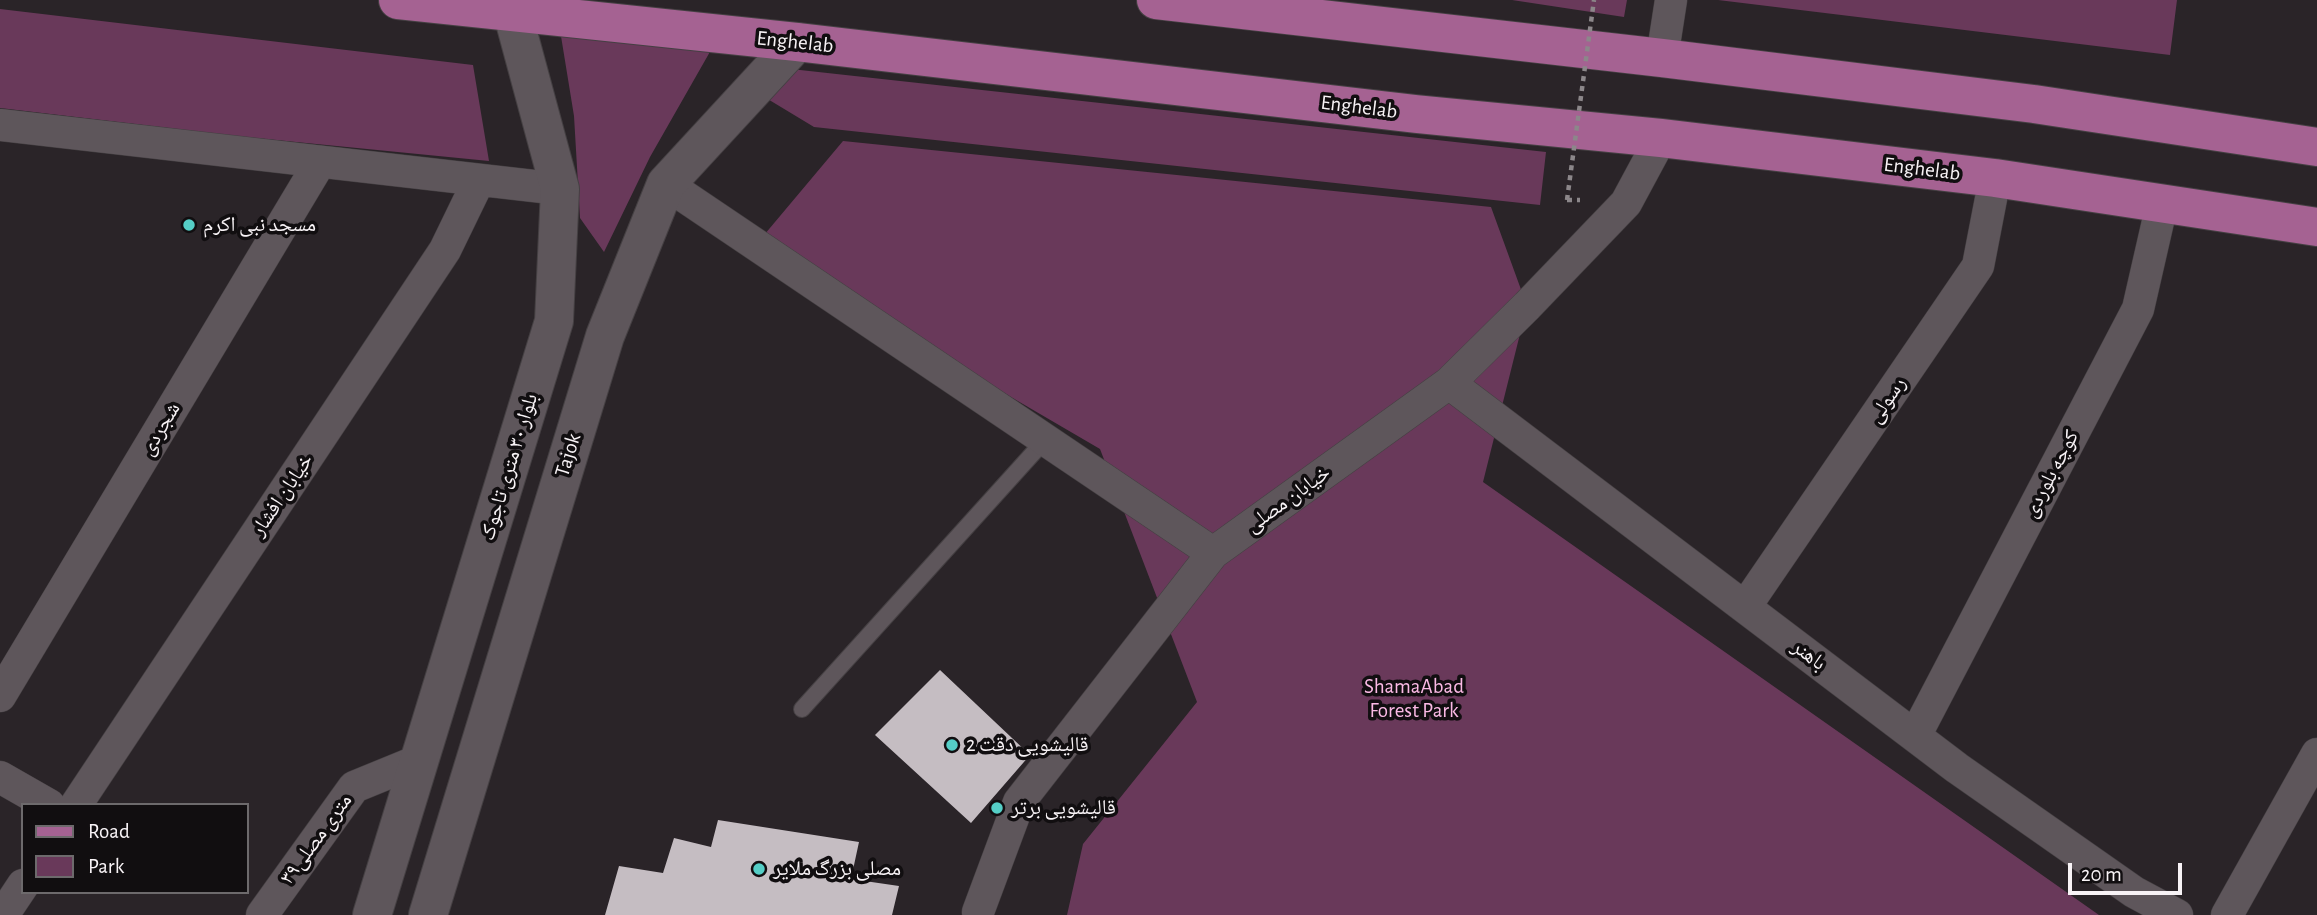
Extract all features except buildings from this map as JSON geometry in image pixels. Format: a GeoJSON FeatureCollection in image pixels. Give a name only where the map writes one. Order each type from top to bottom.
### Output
{"type":"FeatureCollection","features":[{"type":"Feature","properties":{"kind":"main road","name":"Enghelab"},"geometry":{"type":"LineString","coordinates":[[398,0],[797,42],[1416,114],[1661,138],[1995,178],[2317,228]]}},
{"type":"Feature","properties":{"kind":"main road"},"geometry":{"type":"LineString","coordinates":[[1156,0],[2034,104],[2317,147]]}},
{"type":"Feature","properties":{"kind":"main road","name":"بلوار ۳۰ متری تاجوک"},"geometry":{"type":"LineString","coordinates":[[372,915],[554,321],[560,189],[512,11]]}},
{"type":"Feature","properties":{"kind":"main road","name":"Tajok"},"geometry":{"type":"LineString","coordinates":[[428,915],[605,336],[666,184],[797,42]]}},
{"type":"Feature","properties":{"kind":"street"},"geometry":{"type":"LineString","coordinates":[[1662,58],[1671,0]]}},
{"type":"Feature","properties":{"kind":"street"},"geometry":{"type":"LineString","coordinates":[[1,127],[560,189]]}},
{"type":"Feature","properties":{"kind":"street","name":"خیابان مصلی"},"geometry":{"type":"LineString","coordinates":[[978,912],[1018,802],[1213,554],[1449,383],[1626,203],[1661,138]]}},
{"type":"Feature","properties":{"kind":"street","name":"شجردی"},"geometry":{"type":"LineString","coordinates":[[0,696],[320,162]]}},
{"type":"Feature","properties":{"kind":"street","name":"رسولی"},"geometry":{"type":"LineString","coordinates":[[1745,607],[1978,266],[1995,178]]}},
{"type":"Feature","properties":{"kind":"street","name":"خیابان افشار"},"geometry":{"type":"LineString","coordinates":[[77,803],[444,250],[479,180]]}},
{"type":"Feature","properties":{"kind":"street"},"geometry":{"type":"LineString","coordinates":[[666,184],[1213,554]]}},
{"type":"Feature","properties":{"kind":"street","name":"کوچه بلوردی"},"geometry":{"type":"LineString","coordinates":[[1915,736],[2137,309],[2162,204]]}},
{"type":"Feature","properties":{"kind":"street","name":"باهنر"},"geometry":{"type":"LineString","coordinates":[[1449,383],[1915,736],[2134,892],[2177,915]]}},
{"type":"Feature","properties":{"kind":"street"},"geometry":{"type":"LineString","coordinates":[[2227,915],[2317,754]]}},
{"type":"Feature","properties":{"kind":"street","name":"۳۹متری مصلی"},"geometry":{"type":"LineString","coordinates":[[262,915],[354,787],[420,760]]}},
{"type":"Feature","properties":{"kind":"street"},"geometry":{"type":"LineString","coordinates":[[0,777],[46,803]]}},
{"type":"Feature","properties":{"kind":"street"},"geometry":{"type":"LineString","coordinates":[[3,915],[21,888]]}},
{"type":"Feature","properties":{"kind":"lane"},"geometry":{"type":"LineString","coordinates":[[802,709],[1045,440]]}},
{"type":"Feature","properties":{"kind":"path"},"geometry":{"type":"LineString","coordinates":[[1567,200],[1594,0]]}},
{"type":"Feature","properties":{"kind":"green space"},"geometry":{"type":"Polygon","coordinates":[[[1512,0],[1627,0],[1624,17],[1512,0]]]}},
{"type":"Feature","properties":{"kind":"green space"},"geometry":{"type":"Polygon","coordinates":[[[1718,0],[2177,0],[2170,55],[1718,0]]]}},
{"type":"Feature","properties":{"kind":"green space"},"geometry":{"type":"Polygon","coordinates":[[[0,9],[473,65],[489,161],[235,136],[0,108],[0,9]]]}},
{"type":"Feature","properties":{"kind":"green space"},"geometry":{"type":"Polygon","coordinates":[[[560,30],[711,50],[650,157],[604,252],[580,218],[574,116],[560,30]]]}},
{"type":"Feature","properties":{"kind":"green space"},"geometry":{"type":"Polygon","coordinates":[[[791,69],[1546,152],[1540,205],[814,127],[766,98],[791,69]]]}},
{"type":"Feature","properties":{"kind":"green space","name":"ShamaAbad Forest Park"},"geometry":{"type":"Polygon","coordinates":[[[843,141],[1491,207],[1527,306],[1483,482],[2099,915],[1067,915],[1083,844],[1197,702],[1100,449],[754,247],[843,141]]]}},
{"type":"Feature","properties":{"kind":"place","name":"مسجد نبی اکرم"},"geometry":{"type":"Point","coordinates":[189,225]}},
{"type":"Feature","properties":{"kind":"place","name":"قالیشویی دقت 2"},"geometry":{"type":"Point","coordinates":[952,745]}},
{"type":"Feature","properties":{"kind":"place","name":"قالیشویی برتر"},"geometry":{"type":"Point","coordinates":[997,808]}},
{"type":"Feature","properties":{"kind":"place","name":"مصلی بزرگ ملایر"},"geometry":{"type":"Point","coordinates":[759,869]}}]}
